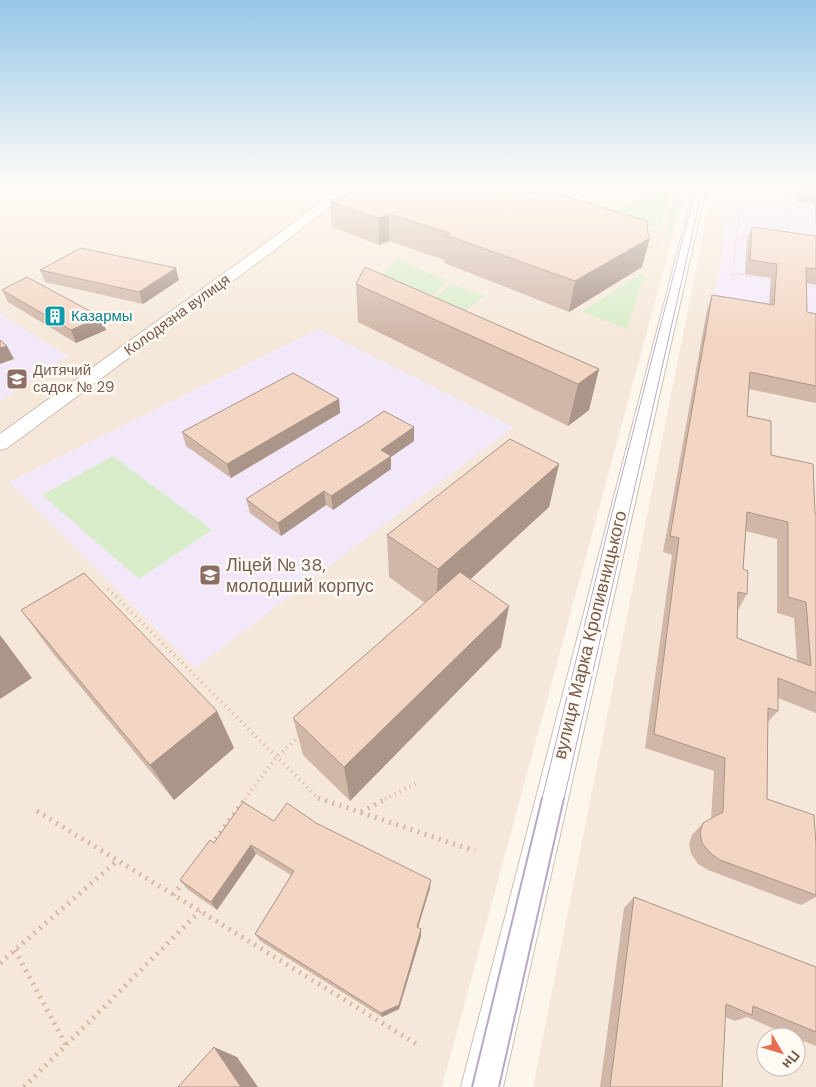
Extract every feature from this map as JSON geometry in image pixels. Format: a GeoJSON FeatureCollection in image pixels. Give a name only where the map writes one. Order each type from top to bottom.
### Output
{"type":"FeatureCollection","features":[{"type":"Feature","properties":{"kind":"street","name":"Колодязна вулиця"},"geometry":{"type":"LineString","coordinates":[[0,444],[286,235]]}},
{"type":"Feature","properties":{"kind":"street","name":"вулиця Марка Кропивницького"},"geometry":{"type":"LineString","coordinates":[[482,1087],[698,235]]}},
{"type":"Feature","properties":{"kind":"path"},"geometry":{"type":"LineString","coordinates":[[731,282],[736,235]]}},
{"type":"Feature","properties":{"kind":"path"},"geometry":{"type":"LineString","coordinates":[[736,239],[754,235]]}},
{"type":"Feature","properties":{"kind":"path"},"geometry":{"type":"LineString","coordinates":[[640,244],[644,250]]}},
{"type":"Feature","properties":{"kind":"path"},"geometry":{"type":"LineString","coordinates":[[638,254],[657,245]]}},
{"type":"Feature","properties":{"kind":"path"},"geometry":{"type":"LineString","coordinates":[[638,258],[653,263]]}},
{"type":"Feature","properties":{"kind":"path"},"geometry":{"type":"LineString","coordinates":[[732,273],[779,281]]}},
{"type":"Feature","properties":{"kind":"path"},"geometry":{"type":"LineString","coordinates":[[797,284],[816,287]]}},
{"type":"Feature","properties":{"kind":"path"},"geometry":{"type":"LineString","coordinates":[[108,589],[318,798],[475,851]]}},
{"type":"Feature","properties":{"kind":"path"},"geometry":{"type":"LineString","coordinates":[[208,849],[277,756],[306,730]]}},
{"type":"Feature","properties":{"kind":"path"},"geometry":{"type":"LineString","coordinates":[[361,812],[417,783]]}},
{"type":"Feature","properties":{"kind":"path"},"geometry":{"type":"LineString","coordinates":[[37,811],[418,1045]]}},
{"type":"Feature","properties":{"kind":"path"},"geometry":{"type":"LineString","coordinates":[[0,963],[117,860]]}},
{"type":"Feature","properties":{"kind":"path"},"geometry":{"type":"LineString","coordinates":[[173,895],[191,872]]}},
{"type":"Feature","properties":{"kind":"path"},"geometry":{"type":"LineString","coordinates":[[24,1087],[200,911]]}},
{"type":"Feature","properties":{"kind":"path"},"geometry":{"type":"LineString","coordinates":[[15,950],[66,1045]]}},
{"type":"Feature","properties":{"kind":"shaded area"},"geometry":{"type":"Polygon","coordinates":[[[0,235],[673,235],[442,1087],[0,1087],[0,235]]]}},
{"type":"Feature","properties":{"kind":"shaded area"},"geometry":{"type":"Polygon","coordinates":[[[703,235],[816,235],[816,1087],[533,1087],[703,235]]]}},
{"type":"Feature","properties":{"kind":"shaded area"},"geometry":{"type":"Polygon","coordinates":[[[724,235],[816,235],[816,328],[708,310],[718,280],[724,235]]]}},
{"type":"Feature","properties":{"kind":"shaded area","name":"Дитячий садок № 29"},"geometry":{"type":"Polygon","coordinates":[[[0,314],[68,356],[0,401],[0,314]]]}},
{"type":"Feature","properties":{"kind":"shaded area","name":"Ліцей № 38, молодший корпус"},"geometry":{"type":"Polygon","coordinates":[[[318,329],[513,427],[195,668],[9,482],[318,329]]]}},
{"type":"Feature","properties":{"kind":"green space"},"geometry":{"type":"Polygon","coordinates":[[[397,259],[447,281],[426,301],[379,278],[397,259]]]}},
{"type":"Feature","properties":{"kind":"green space"},"geometry":{"type":"Polygon","coordinates":[[[641,274],[644,275],[627,329],[582,312],[641,274]]]}},
{"type":"Feature","properties":{"kind":"green space"},"geometry":{"type":"Polygon","coordinates":[[[451,284],[485,296],[462,313],[431,301],[451,284]]]}},
{"type":"Feature","properties":{"kind":"green space"},"geometry":{"type":"Polygon","coordinates":[[[113,456],[212,530],[139,579],[42,495],[113,456]]]}},
{"type":"Feature","properties":{"kind":"building"},"geometry":{"type":"Polygon","coordinates":[[[446,235],[649,235],[650,238],[575,281],[446,235]]]}},
{"type":"Feature","properties":{"kind":"building"},"geometry":{"type":"Polygon","coordinates":[[[752,235],[816,236],[816,269],[806,268],[807,312],[816,314],[816,386],[750,372],[747,416],[771,421],[771,455],[813,464],[816,513],[816,693],[778,678],[778,711],[768,708],[767,799],[814,815],[816,895],[720,860],[710,853],[702,843],[700,832],[703,823],[723,812],[725,758],[654,734],[679,538],[670,536],[712,295],[774,305],[777,264],[750,260],[752,235]],[[747,512],[743,569],[748,571],[747,594],[738,592],[737,638],[811,666],[806,602],[788,597],[788,522],[747,512]]]}},
{"type":"Feature","properties":{"kind":"building"},"geometry":{"type":"Polygon","coordinates":[[[81,248],[176,268],[139,292],[40,270],[81,248]]]}},
{"type":"Feature","properties":{"kind":"building"},"geometry":{"type":"Polygon","coordinates":[[[365,267],[599,369],[578,384],[356,284],[365,267]]]}},
{"type":"Feature","properties":{"kind":"building"},"geometry":{"type":"Polygon","coordinates":[[[27,277],[101,317],[71,330],[2,290],[27,277]]]}},
{"type":"Feature","properties":{"kind":"building"},"geometry":{"type":"Polygon","coordinates":[[[0,340],[7,346],[0,348],[0,340]]]}},
{"type":"Feature","properties":{"kind":"building"},"geometry":{"type":"Polygon","coordinates":[[[293,373],[339,399],[227,464],[182,432],[293,373]]]}},
{"type":"Feature","properties":{"kind":"building"},"geometry":{"type":"Polygon","coordinates":[[[384,411],[414,427],[381,450],[391,456],[331,496],[324,491],[278,523],[246,499],[371,420],[384,411]]]}},
{"type":"Feature","properties":{"kind":"building"},"geometry":{"type":"Polygon","coordinates":[[[510,439],[559,464],[438,569],[387,535],[510,439]]]}},
{"type":"Feature","properties":{"kind":"building"},"geometry":{"type":"Polygon","coordinates":[[[460,572],[509,606],[344,767],[293,718],[460,572]]]}},
{"type":"Feature","properties":{"kind":"building"},"geometry":{"type":"Polygon","coordinates":[[[84,573],[217,711],[150,765],[21,610],[84,573]]]}},
{"type":"Feature","properties":{"kind":"building"},"geometry":{"type":"Polygon","coordinates":[[[243,802],[274,821],[287,803],[316,823],[431,880],[417,927],[421,929],[399,1005],[381,1013],[255,934],[294,871],[251,845],[211,902],[180,880],[210,840],[214,843],[243,802]]]}},
{"type":"Feature","properties":{"kind":"building"},"geometry":{"type":"Polygon","coordinates":[[[634,897],[816,967],[816,1032],[753,1006],[752,1015],[726,1004],[722,1087],[610,1087],[634,897]]]}},
{"type":"Feature","properties":{"kind":"building"},"geometry":{"type":"Polygon","coordinates":[[[214,1047],[241,1087],[178,1087],[214,1047]]]}},
{"type":"Feature","properties":{"kind":"tram line"},"geometry":{"type":"LineString","coordinates":[[542,799],[611,517],[684,235]]}},
{"type":"Feature","properties":{"kind":"tram line"},"geometry":{"type":"LineString","coordinates":[[564,799],[692,235]]}},
{"type":"Feature","properties":{"kind":"tram line"},"geometry":{"type":"LineString","coordinates":[[472,1087],[542,798]]}},
{"type":"Feature","properties":{"kind":"tram line"},"geometry":{"type":"LineString","coordinates":[[499,1087],[564,798]]}},
{"type":"Feature","properties":{"kind":"place","name":"Казармы"},"geometry":{"type":"Point","coordinates":[55,316]}},
{"type":"Feature","properties":{"kind":"place","name":"Дитячий садок № 29"},"geometry":{"type":"Point","coordinates":[17,379]}},
{"type":"Feature","properties":{"kind":"place","name":"Ліцей № 38, молодший корпус"},"geometry":{"type":"Point","coordinates":[210,575]}}]}
